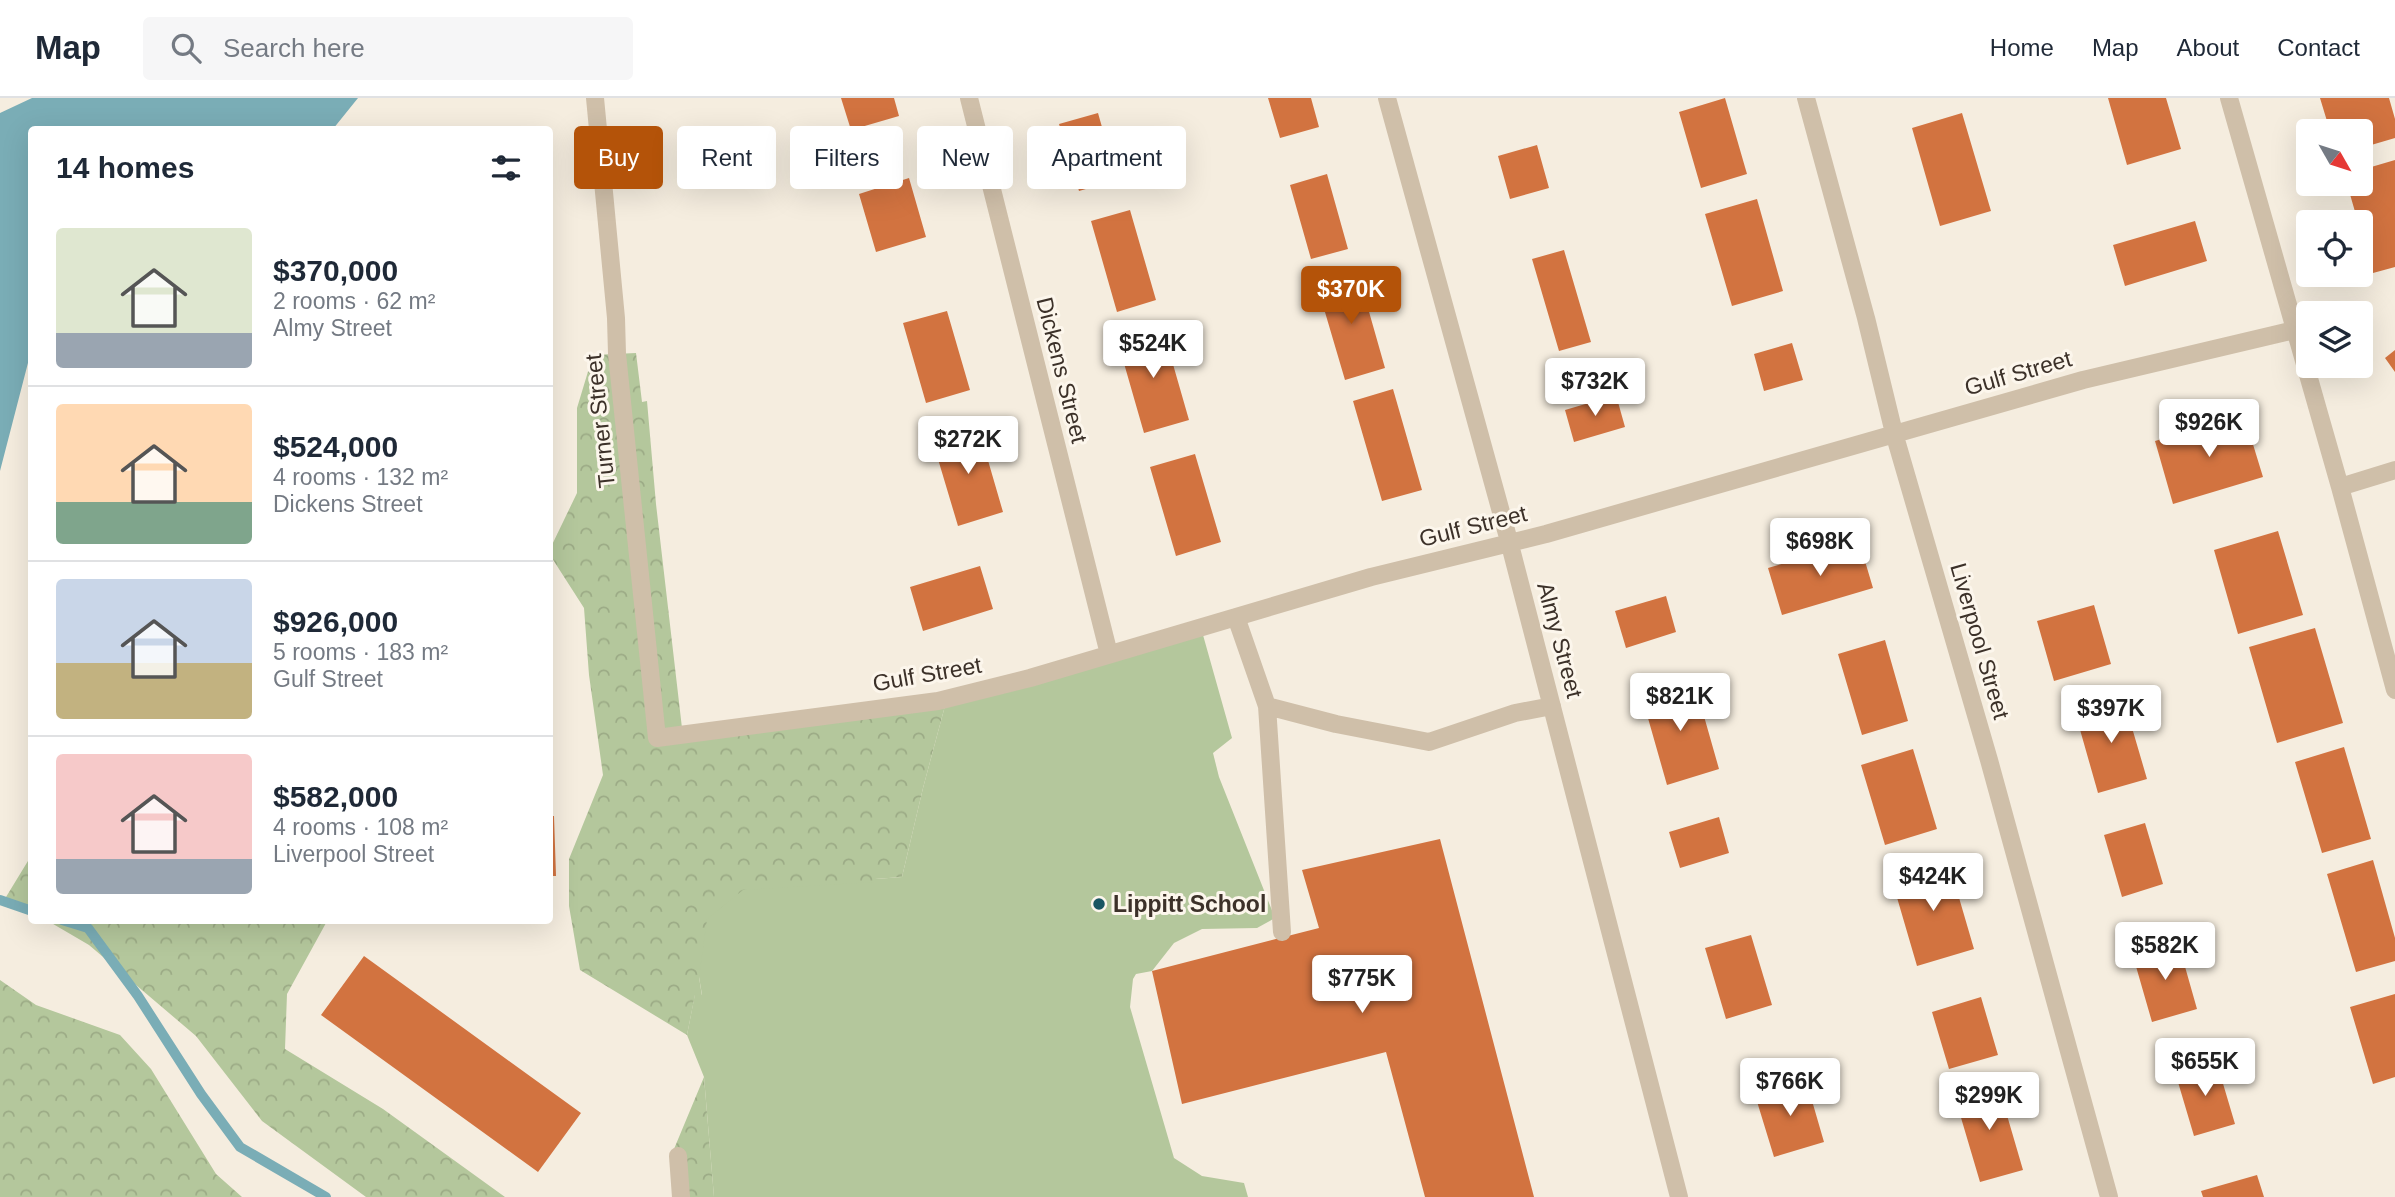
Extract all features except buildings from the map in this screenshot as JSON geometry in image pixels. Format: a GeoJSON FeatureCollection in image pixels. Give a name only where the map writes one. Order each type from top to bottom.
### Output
{"type":"FeatureCollection","features":[{"type":"Feature","properties":{"kind":"street","name":"Turner Street"},"geometry":{"type":"LineString","coordinates":[[595,98],[617,354],[657,738]]}},
{"type":"Feature","properties":{"kind":"street","name":"Dickens Street"},"geometry":{"type":"LineString","coordinates":[[969,98],[1109,654]]}},
{"type":"Feature","properties":{"kind":"street","name":"Almy Street"},"geometry":{"type":"LineString","coordinates":[[1387,98],[1509,541],[1679,1197]]}},
{"type":"Feature","properties":{"kind":"street","name":"Liverpool Street"},"geometry":{"type":"LineString","coordinates":[[1805,98],[1866,318],[1894,433],[1989,760],[2109,1197]]}},
{"type":"Feature","properties":{"kind":"street"},"geometry":{"type":"LineString","coordinates":[[2229,98],[2340,486],[2395,690]]}},
{"type":"Feature","properties":{"kind":"street","name":"Gulf Street"},"geometry":{"type":"LineString","coordinates":[[657,738],[938,701],[1030,678],[1371,577],[1546,534],[2083,380],[2294,330]]}},
{"type":"Feature","properties":{"kind":"street"},"geometry":{"type":"LineString","coordinates":[[2340,486],[2395,470]]}},
{"type":"Feature","properties":{"kind":"street"},"geometry":{"type":"LineString","coordinates":[[1236,617],[1267,706],[1282,932]]}},
{"type":"Feature","properties":{"kind":"street"},"geometry":{"type":"LineString","coordinates":[[1267,706],[1336,724],[1429,741],[1515,713],[1552,706]]}},
{"type":"Feature","properties":{"kind":"street"},"geometry":{"type":"LineString","coordinates":[[678,1156],[681,1197]]}},
{"type":"Feature","properties":{"kind":"green space"},"geometry":{"type":"Polygon","coordinates":[[[636,353],[642,402],[647,401],[682,728],[946,702],[902,877],[875,879],[876,882],[699,977],[702,996],[695,995],[687,1035],[580,970],[569,906],[569,859],[603,775],[589,675],[584,608],[553,560],[553,543],[577,493],[577,408],[593,355],[636,353]]]}},
{"type":"Feature","properties":{"kind":"green space"},"geometry":{"type":"Polygon","coordinates":[[[1203,635],[1232,738],[1213,753],[1219,777],[1275,918],[1257,928],[1202,929],[1174,943],[1152,971],[1136,974],[1130,1007],[1174,1158],[1202,1176],[1244,1183],[1248,1197],[714,1197],[704,1077],[687,1035],[695,994],[702,995],[699,977],[707,919],[743,890],[875,882],[875,879],[902,877],[946,702],[1203,635]]]}},
{"type":"Feature","properties":{"kind":"green space"},"geometry":{"type":"Polygon","coordinates":[[[28,861],[28,909],[6,897],[28,861]]]}},
{"type":"Feature","properties":{"kind":"green space"},"geometry":{"type":"Polygon","coordinates":[[[53,924],[325,924],[287,994],[285,1049],[383,1109],[505,1197],[366,1197],[262,1121],[196,1036],[89,945],[53,924]]]}},
{"type":"Feature","properties":{"kind":"green space"},"geometry":{"type":"Polygon","coordinates":[[[0,980],[36,1005],[120,1035],[151,1069],[216,1174],[242,1197],[0,1197],[0,980]]]}},
{"type":"Feature","properties":{"kind":"green space"},"geometry":{"type":"Polygon","coordinates":[[[704,1077],[714,1197],[678,1197],[674,1149],[704,1077]]]}},
{"type":"Feature","properties":{"kind":"water"},"geometry":{"type":"Polygon","coordinates":[[[32,98],[358,98],[335,126],[28,126],[28,363],[0,471],[0,113],[32,98]]]}},
{"type":"Feature","properties":{"kind":"waterway"},"geometry":{"type":"LineString","coordinates":[[0,900],[28,910]]}},
{"type":"Feature","properties":{"kind":"waterway"},"geometry":{"type":"LineString","coordinates":[[75,924],[88,928],[138,996],[201,1094],[240,1147],[326,1197]]}},
{"type":"Feature","properties":{"kind":"place","name":"Lippitt School"},"geometry":{"type":"Point","coordinates":[1099,904]}}]}
